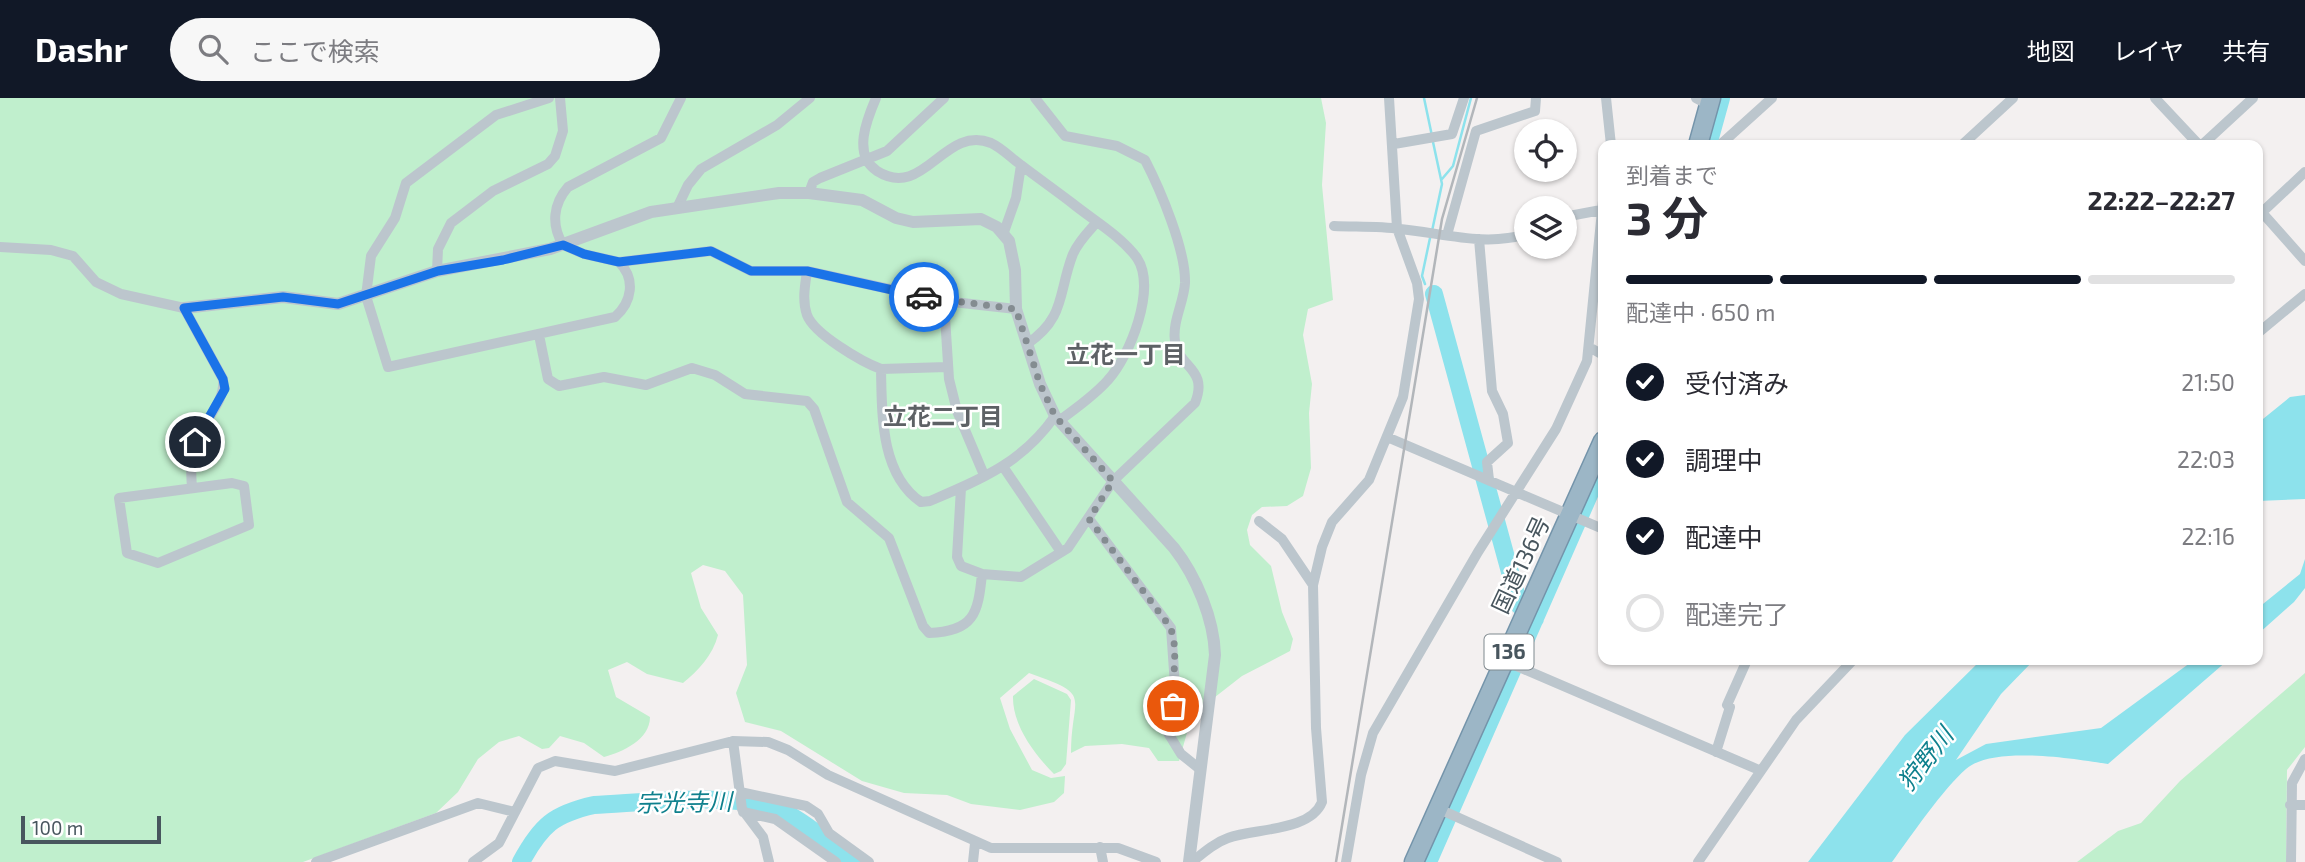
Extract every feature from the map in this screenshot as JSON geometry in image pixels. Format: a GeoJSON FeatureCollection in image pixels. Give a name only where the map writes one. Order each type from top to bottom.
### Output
{"type":"FeatureCollection","features":[{"type":"Feature","properties":{"kind":"highway"},"geometry":{"type":"LineString","coordinates":[[1699,140],[1705,100]]}},
{"type":"Feature","properties":{"kind":"highway","name":"国道136号"},"geometry":{"type":"LineString","coordinates":[[1414,862],[1598,453]]}},
{"type":"Feature","properties":{"kind":"street"},"geometry":{"type":"LineString","coordinates":[[549,98],[496,115],[413,175],[403,189],[391,226],[372,256],[366,296],[388,367],[615,317],[627,303],[630,292],[630,281],[619,262]]}},
{"type":"Feature","properties":{"kind":"street"},"geometry":{"type":"LineString","coordinates":[[438,271],[438,249],[452,223],[493,191],[548,164],[555,156],[563,131],[560,98]]}},
{"type":"Feature","properties":{"kind":"street"},"geometry":{"type":"LineString","coordinates":[[563,245],[555,220],[562,194],[568,187],[662,138],[681,98]]}},
{"type":"Feature","properties":{"kind":"street"},"geometry":{"type":"LineString","coordinates":[[678,206],[684,191],[701,169],[777,125],[810,98]]}},
{"type":"Feature","properties":{"kind":"street"},"geometry":{"type":"LineString","coordinates":[[876,98],[864,130],[867,158],[878,172],[904,178],[920,174],[956,145],[976,141],[991,143],[1096,223],[1138,260],[1143,272],[1144,295],[1121,362],[1094,394],[1057,418],[1038,440],[1004,468],[961,488],[921,502],[903,486],[884,432],[881,369]]}},
{"type":"Feature","properties":{"kind":"street"},"geometry":{"type":"LineString","coordinates":[[809,193],[815,181],[897,144],[944,98]]}},
{"type":"Feature","properties":{"kind":"street"},"geometry":{"type":"LineString","coordinates":[[961,488],[957,557],[961,566],[982,574],[1021,577],[1075,541],[1113,481],[1195,403],[1198,395],[1195,371],[1182,358],[1175,342],[1185,271],[1145,160],[1117,146],[1065,136],[1035,98]]}},
{"type":"Feature","properties":{"kind":"street"},"geometry":{"type":"LineString","coordinates":[[1191,862],[1228,838],[1286,826],[1319,810],[1322,792],[1316,728],[1313,585],[1322,547],[1332,522],[1369,480],[1405,389],[1419,299],[1417,283],[1397,228],[1394,144],[1389,98]]}},
{"type":"Feature","properties":{"kind":"street"},"geometry":{"type":"LineString","coordinates":[[1394,144],[1452,134],[1464,98]]}},
{"type":"Feature","properties":{"kind":"street"},"geometry":{"type":"LineString","coordinates":[[1447,235],[1476,131],[1535,111],[1536,98]]}},
{"type":"Feature","properties":{"kind":"street"},"geometry":{"type":"LineString","coordinates":[[1606,98],[1610,140]]}},
{"type":"Feature","properties":{"kind":"street"},"geometry":{"type":"LineString","coordinates":[[1726,140],[1772,98]]}},
{"type":"Feature","properties":{"kind":"street"},"geometry":{"type":"LineString","coordinates":[[1967,140],[2013,98]]}},
{"type":"Feature","properties":{"kind":"street"},"geometry":{"type":"LineString","coordinates":[[2155,98],[2196,140]]}},
{"type":"Feature","properties":{"kind":"street"},"geometry":{"type":"LineString","coordinates":[[2207,140],[2253,98]]}},
{"type":"Feature","properties":{"kind":"street"},"geometry":{"type":"LineString","coordinates":[[1004,232],[1016,198],[1021,165]]}},
{"type":"Feature","properties":{"kind":"street"},"geometry":{"type":"LineString","coordinates":[[2263,209],[2305,172]]}},
{"type":"Feature","properties":{"kind":"street"},"geometry":{"type":"LineString","coordinates":[[0,247],[51,250],[73,257],[96,282],[121,294],[184,308],[283,297],[338,304],[438,271],[503,260],[563,245],[650,212],[779,193],[809,193],[862,200],[903,221],[971,218],[990,222],[1004,232],[1014,254],[1016,309],[1040,384],[1057,418],[1181,557],[1212,626],[1215,655],[1191,862]]}},
{"type":"Feature","properties":{"kind":"street"},"geometry":{"type":"LineString","coordinates":[[1577,214],[1598,208]]}},
{"type":"Feature","properties":{"kind":"street"},"geometry":{"type":"LineString","coordinates":[[2263,216],[2305,261]]}},
{"type":"Feature","properties":{"kind":"street"},"geometry":{"type":"LineString","coordinates":[[1027,344],[1043,332],[1057,313],[1073,254],[1096,223]]}},
{"type":"Feature","properties":{"kind":"street"},"geometry":{"type":"LineString","coordinates":[[1334,226],[1397,228],[1479,239],[1514,236]]}},
{"type":"Feature","properties":{"kind":"street"},"geometry":{"type":"LineString","coordinates":[[1479,239],[1492,391],[1503,414],[1508,443],[1487,462],[1489,480]]}},
{"type":"Feature","properties":{"kind":"street"},"geometry":{"type":"LineString","coordinates":[[563,245],[591,256],[619,262],[711,251],[751,271],[807,271],[944,301],[1016,309]]}},
{"type":"Feature","properties":{"kind":"street"},"geometry":{"type":"LineString","coordinates":[[1346,862],[1361,775],[1373,733],[1478,552],[1556,429],[1590,347],[1598,254]]}},
{"type":"Feature","properties":{"kind":"street"},"geometry":{"type":"LineString","coordinates":[[807,271],[804,304],[810,322],[841,345],[881,369],[947,367]]}},
{"type":"Feature","properties":{"kind":"street"},"geometry":{"type":"LineString","coordinates":[[2263,329],[2305,294]]}},
{"type":"Feature","properties":{"kind":"street"},"geometry":{"type":"LineString","coordinates":[[944,301],[947,367],[957,411],[984,475]]}},
{"type":"Feature","properties":{"kind":"street"},"geometry":{"type":"LineString","coordinates":[[184,308],[223,379],[225,389],[195,442],[191,461],[192,488]]}},
{"type":"Feature","properties":{"kind":"street"},"geometry":{"type":"LineString","coordinates":[[539,335],[548,379],[559,386],[604,377],[646,385],[692,368],[715,375],[745,394],[807,401],[814,409],[847,502],[856,513],[889,538],[923,626],[929,633],[965,624],[974,618],[979,607],[982,574]]}},
{"type":"Feature","properties":{"kind":"street"},"geometry":{"type":"LineString","coordinates":[[1590,347],[1598,352]]}},
{"type":"Feature","properties":{"kind":"street"},"geometry":{"type":"LineString","coordinates":[[1387,437],[1598,527]]}},
{"type":"Feature","properties":{"kind":"street"},"geometry":{"type":"LineString","coordinates":[[1004,468],[1061,552]]}},
{"type":"Feature","properties":{"kind":"street"},"geometry":{"type":"LineString","coordinates":[[232,483],[244,486],[249,525],[158,563],[127,553],[119,498],[192,488],[232,483]]}},
{"type":"Feature","properties":{"kind":"street"},"geometry":{"type":"LineString","coordinates":[[1089,519],[1171,628],[1176,700],[1168,713],[1165,728],[1181,754],[1201,770]]}},
{"type":"Feature","properties":{"kind":"street"},"geometry":{"type":"LineString","coordinates":[[1259,522],[1282,539],[1313,585]]}},
{"type":"Feature","properties":{"kind":"street"},"geometry":{"type":"LineString","coordinates":[[1505,660],[1759,770]]}},
{"type":"Feature","properties":{"kind":"street"},"geometry":{"type":"LineString","coordinates":[[1716,752],[1730,707],[1727,705],[1745,665]]}},
{"type":"Feature","properties":{"kind":"street"},"geometry":{"type":"LineString","coordinates":[[1698,862],[1796,720],[1848,665]]}},
{"type":"Feature","properties":{"kind":"street"},"geometry":{"type":"LineString","coordinates":[[733,741],[743,811],[763,837],[769,862]]}},
{"type":"Feature","properties":{"kind":"street"},"geometry":{"type":"LineString","coordinates":[[473,862],[499,843],[538,768],[555,761],[601,771],[615,771],[733,741],[768,742],[788,750],[828,775],[975,843],[1005,850],[1100,847],[1135,852],[1156,862]]}},
{"type":"Feature","properties":{"kind":"street"},"geometry":{"type":"LineString","coordinates":[[2291,862],[2292,780],[2305,759]]}},
{"type":"Feature","properties":{"kind":"street"},"geometry":{"type":"LineString","coordinates":[[740,793],[806,806],[818,814],[829,833],[869,862]]}},
{"type":"Feature","properties":{"kind":"street"},"geometry":{"type":"LineString","coordinates":[[316,862],[478,803],[515,812]]}},
{"type":"Feature","properties":{"kind":"street"},"geometry":{"type":"LineString","coordinates":[[2290,805],[2305,805]]}},
{"type":"Feature","properties":{"kind":"street"},"geometry":{"type":"LineString","coordinates":[[1438,809],[1557,862]]}},
{"type":"Feature","properties":{"kind":"street"},"geometry":{"type":"LineString","coordinates":[[743,811],[775,819],[836,862]]}},
{"type":"Feature","properties":{"kind":"street"},"geometry":{"type":"LineString","coordinates":[[973,862],[975,843]]}},
{"type":"Feature","properties":{"kind":"street"},"geometry":{"type":"LineString","coordinates":[[1100,847],[1103,862]]}},
{"type":"Feature","properties":{"kind":"green space"},"geometry":{"type":"Polygon","coordinates":[[[0,98],[1321,98],[1326,123],[1322,185],[1333,300],[1308,309],[1303,335],[1312,384],[1309,413],[1311,468],[1303,496],[1287,506],[1262,507],[1252,515],[1247,530],[1250,545],[1271,566],[1282,612],[1293,639],[1290,651],[1242,676],[1192,715],[1179,761],[1158,761],[1149,748],[1122,744],[1085,746],[1071,753],[1075,699],[1063,687],[1029,673],[1000,698],[1010,729],[1032,770],[1051,778],[1065,776],[1064,793],[1054,802],[1020,810],[971,804],[947,795],[904,793],[862,781],[781,731],[745,722],[736,693],[747,665],[743,595],[725,571],[703,565],[691,573],[701,608],[718,635],[709,656],[699,668],[683,683],[647,674],[627,662],[608,670],[616,697],[650,717],[649,725],[640,738],[619,752],[604,757],[584,743],[560,736],[549,748],[542,749],[519,736],[499,742],[478,759],[458,792],[436,813],[303,862],[0,862],[0,98]]]}},
{"type":"Feature","properties":{"kind":"green space"},"geometry":{"type":"Polygon","coordinates":[[[2305,673],[2305,747],[2287,770],[2286,862],[2077,862],[2118,831],[2141,823],[2180,781],[2305,673]]]}},
{"type":"Feature","properties":{"kind":"green space"},"geometry":{"type":"Polygon","coordinates":[[[1034,679],[1067,694],[1071,700],[1066,764],[1061,771],[1054,774],[1026,738],[1016,717],[1013,696],[1034,679]]]}},
{"type":"Feature","properties":{"kind":"water"},"geometry":{"type":"Polygon","coordinates":[[[2305,395],[2305,499],[2263,501],[2263,419],[2290,397],[2305,395]]]}},
{"type":"Feature","properties":{"kind":"water"},"geometry":{"type":"Polygon","coordinates":[[[2305,559],[2305,588],[2294,602],[2263,630],[2263,604],[2300,574],[2305,559]]]}},
{"type":"Feature","properties":{"kind":"water","name":"狩野川"},"geometry":{"type":"Polygon","coordinates":[[[1976,665],[2029,665],[2001,694],[1956,760],[1986,744],[2101,728],[2187,665],[2222,665],[2108,764],[2034,756],[1995,757],[1978,762],[1966,769],[1947,788],[1892,862],[1808,862],[1905,735],[1976,665]]]}},
{"type":"Feature","properties":{"kind":"waterway"},"geometry":{"type":"LineString","coordinates":[[1424,98],[1432,136]]}},
{"type":"Feature","properties":{"kind":"waterway"},"geometry":{"type":"LineString","coordinates":[[1442,179],[1453,166],[1471,98]]}},
{"type":"Feature","properties":{"kind":"waterway"},"geometry":{"type":"LineString","coordinates":[[1709,140],[1721,98]]}},
{"type":"Feature","properties":{"kind":"waterway"},"geometry":{"type":"LineString","coordinates":[[1432,231],[1442,184],[1433,142]]}},
{"type":"Feature","properties":{"kind":"waterway"},"geometry":{"type":"LineString","coordinates":[[1425,284],[1422,276],[1430,238]]}},
{"type":"Feature","properties":{"kind":"waterway"},"geometry":{"type":"LineString","coordinates":[[1434,294],[1519,605],[1535,619]]}},
{"type":"Feature","properties":{"kind":"waterway"},"geometry":{"type":"LineString","coordinates":[[1428,862],[1598,474]]}},
{"type":"Feature","properties":{"kind":"waterway","name":"宗光寺川"},"geometry":{"type":"LineString","coordinates":[[521,862],[542,830],[569,812],[594,805],[691,800],[742,801],[782,811],[810,828],[853,862]]}},
{"type":"Feature","properties":{"kind":"railway"},"geometry":{"type":"LineString","coordinates":[[1336,862],[1442,219],[1477,98]]}},
{"type":"Feature","properties":{"kind":"way so far"},"geometry":{"type":"LineString","coordinates":[[924,297],[1016,309],[1040,384],[1055,416],[1113,481],[1089,519],[1130,570],[1171,628],[1175,648],[1176,700],[1173,706]]}},
{"type":"Feature","properties":{"kind":"district","name":"立花一丁目"},"geometry":{"type":"Point","coordinates":[1126,355]}},
{"type":"Feature","properties":{"kind":"district","name":"立花二丁目"},"geometry":{"type":"Point","coordinates":[943,417]}},
{"type":"Feature","properties":{"kind":"route"},"geometry":{"type":"LineString","coordinates":[[195,442],[225,389],[223,379],[184,308],[222,306],[283,297],[338,304],[418,276],[503,260],[563,245],[584,254],[619,262],[711,251],[751,271],[807,271],[924,297]]}}]}
